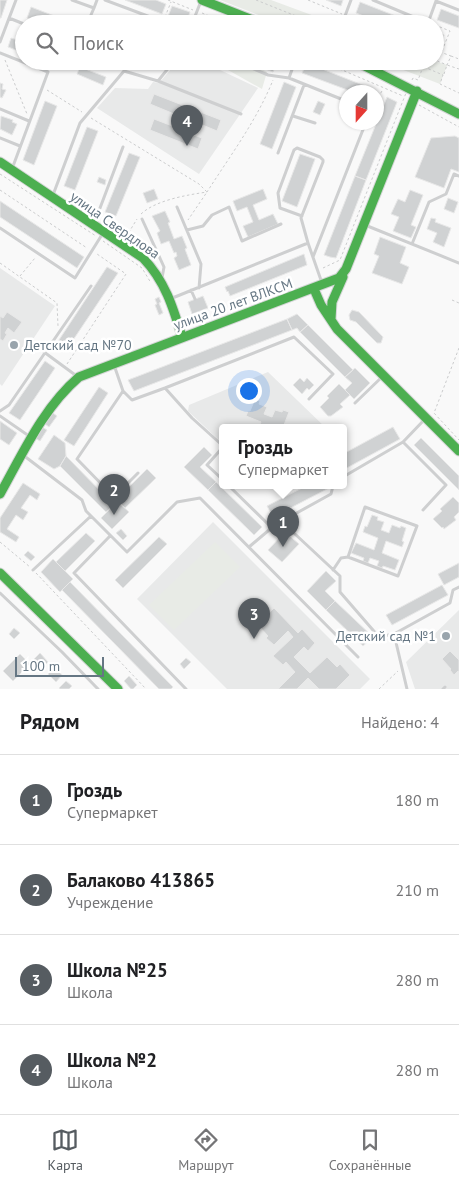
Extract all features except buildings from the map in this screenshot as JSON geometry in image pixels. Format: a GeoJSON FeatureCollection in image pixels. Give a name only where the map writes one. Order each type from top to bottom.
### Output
{"type":"FeatureCollection","features":[{"type":"Feature","properties":{"kind":"street"},"geometry":{"type":"LineString","coordinates":[[205,0],[241,15]]}},
{"type":"Feature","properties":{"kind":"street"},"geometry":{"type":"LineString","coordinates":[[373,70],[459,114]]}},
{"type":"Feature","properties":{"kind":"street"},"geometry":{"type":"LineString","coordinates":[[332,322],[330,308],[332,302],[417,92]]}},
{"type":"Feature","properties":{"kind":"street","name":"улица Свердлова"},"geometry":{"type":"LineString","coordinates":[[0,162],[94,225],[102,235],[143,258],[155,269],[170,299],[182,337]]}},
{"type":"Feature","properties":{"kind":"street","name":"улица 20 лет ВЛКСМ"},"geometry":{"type":"LineString","coordinates":[[0,494],[60,394],[79,377],[318,287],[339,278],[346,270]]}},
{"type":"Feature","properties":{"kind":"street"},"geometry":{"type":"LineString","coordinates":[[318,287],[321,305],[332,322],[459,451]]}},
{"type":"Feature","properties":{"kind":"street"},"geometry":{"type":"LineString","coordinates":[[0,573],[118,689]]}},
{"type":"Feature","properties":{"kind":"lane"},"geometry":{"type":"LineString","coordinates":[[0,42],[16,0]]}},
{"type":"Feature","properties":{"kind":"lane"},"geometry":{"type":"LineString","coordinates":[[72,0],[94,8]]}},
{"type":"Feature","properties":{"kind":"lane"},"geometry":{"type":"LineString","coordinates":[[91,15],[97,0]]}},
{"type":"Feature","properties":{"kind":"lane"},"geometry":{"type":"LineString","coordinates":[[105,0],[145,15]]}},
{"type":"Feature","properties":{"kind":"lane"},"geometry":{"type":"LineString","coordinates":[[197,15],[205,0]]}},
{"type":"Feature","properties":{"kind":"lane"},"geometry":{"type":"LineString","coordinates":[[345,15],[351,0]]}},
{"type":"Feature","properties":{"kind":"lane"},"geometry":{"type":"LineString","coordinates":[[373,0],[409,15]]}},
{"type":"Feature","properties":{"kind":"lane"},"geometry":{"type":"LineString","coordinates":[[431,15],[437,1],[459,10]]}},
{"type":"Feature","properties":{"kind":"lane"},"geometry":{"type":"LineString","coordinates":[[9,18],[15,20]]}},
{"type":"Feature","properties":{"kind":"lane"},"geometry":{"type":"LineString","coordinates":[[1,54],[15,59]]}},
{"type":"Feature","properties":{"kind":"lane"},"geometry":{"type":"LineString","coordinates":[[12,170],[48,72],[43,70]]}},
{"type":"Feature","properties":{"kind":"lane"},"geometry":{"type":"LineString","coordinates":[[158,81],[167,70]]}},
{"type":"Feature","properties":{"kind":"lane"},"geometry":{"type":"LineString","coordinates":[[256,70],[268,75],[289,78],[339,98]]}},
{"type":"Feature","properties":{"kind":"lane"},"geometry":{"type":"LineString","coordinates":[[289,78],[292,70]]}},
{"type":"Feature","properties":{"kind":"lane"},"geometry":{"type":"LineString","coordinates":[[52,198],[80,123],[124,71],[158,81],[241,114]]}},
{"type":"Feature","properties":{"kind":"lane"},"geometry":{"type":"LineString","coordinates":[[278,153],[304,85]]}},
{"type":"Feature","properties":{"kind":"lane"},"geometry":{"type":"LineString","coordinates":[[0,109],[30,121]]}},
{"type":"Feature","properties":{"kind":"lane"},"geometry":{"type":"LineString","coordinates":[[293,116],[315,123]]}},
{"type":"Feature","properties":{"kind":"lane"},"geometry":{"type":"LineString","coordinates":[[313,258],[363,130]]}},
{"type":"Feature","properties":{"kind":"lane"},"geometry":{"type":"LineString","coordinates":[[0,138],[20,146]]}},
{"type":"Feature","properties":{"kind":"lane"},"geometry":{"type":"LineString","coordinates":[[94,225],[124,147]]}},
{"type":"Feature","properties":{"kind":"lane"},"geometry":{"type":"LineString","coordinates":[[302,216],[280,208],[278,193],[294,150],[297,148],[323,160],[301,222],[317,270],[318,287]]}},
{"type":"Feature","properties":{"kind":"lane"},"geometry":{"type":"LineString","coordinates":[[412,244],[429,202],[446,194],[454,174],[459,176]]}},
{"type":"Feature","properties":{"kind":"lane"},"geometry":{"type":"LineString","coordinates":[[177,207],[201,264],[200,288]]}},
{"type":"Feature","properties":{"kind":"lane"},"geometry":{"type":"LineString","coordinates":[[187,230],[203,226],[212,215],[228,207],[242,241],[281,224]]}},
{"type":"Feature","properties":{"kind":"lane"},"geometry":{"type":"LineString","coordinates":[[142,219],[164,266],[161,280]]}},
{"type":"Feature","properties":{"kind":"lane"},"geometry":{"type":"LineString","coordinates":[[364,225],[459,263]]}},
{"type":"Feature","properties":{"kind":"lane"},"geometry":{"type":"LineString","coordinates":[[0,228],[75,278],[102,235]]}},
{"type":"Feature","properties":{"kind":"lane"},"geometry":{"type":"LineString","coordinates":[[170,299],[308,242]]}},
{"type":"Feature","properties":{"kind":"lane"},"geometry":{"type":"LineString","coordinates":[[0,412],[9,405],[90,286]]}},
{"type":"Feature","properties":{"kind":"lane"},"geometry":{"type":"LineString","coordinates":[[191,290],[195,299]]}},
{"type":"Feature","properties":{"kind":"lane"},"geometry":{"type":"LineString","coordinates":[[113,363],[123,391],[132,400],[294,338],[333,374],[309,399]]}},
{"type":"Feature","properties":{"kind":"lane"},"geometry":{"type":"LineString","coordinates":[[44,352],[79,377]]}},
{"type":"Feature","properties":{"kind":"lane"},"geometry":{"type":"LineString","coordinates":[[355,404],[384,375]]}},
{"type":"Feature","properties":{"kind":"lane"},"geometry":{"type":"LineString","coordinates":[[165,388],[192,418],[219,442]]}},
{"type":"Feature","properties":{"kind":"lane"},"geometry":{"type":"LineString","coordinates":[[123,391],[77,459],[114,497],[138,473]]}},
{"type":"Feature","properties":{"kind":"lane"},"geometry":{"type":"LineString","coordinates":[[0,416],[32,438]]}},
{"type":"Feature","properties":{"kind":"lane"},"geometry":{"type":"LineString","coordinates":[[347,475],[403,442],[426,418]]}},
{"type":"Feature","properties":{"kind":"lane"},"geometry":{"type":"LineString","coordinates":[[403,442],[446,485],[423,510]]}},
{"type":"Feature","properties":{"kind":"lane"},"geometry":{"type":"LineString","coordinates":[[219,451],[207,465],[219,476]]}},
{"type":"Feature","properties":{"kind":"lane"},"geometry":{"type":"LineString","coordinates":[[22,455],[82,500],[86,511],[127,552],[177,502],[200,498],[358,657]]}},
{"type":"Feature","properties":{"kind":"lane"},"geometry":{"type":"LineString","coordinates":[[232,489],[271,527]]}},
{"type":"Feature","properties":{"kind":"lane"},"geometry":{"type":"LineString","coordinates":[[249,548],[271,527],[331,494],[332,489]]}},
{"type":"Feature","properties":{"kind":"lane"},"geometry":{"type":"LineString","coordinates":[[334,570],[341,558],[348,557],[398,576],[417,526],[365,507],[348,557]]}},
{"type":"Feature","properties":{"kind":"lane"},"geometry":{"type":"LineString","coordinates":[[33,570],[91,516]]}},
{"type":"Feature","properties":{"kind":"lane"},"geometry":{"type":"LineString","coordinates":[[281,521],[340,576],[340,592],[379,638],[394,634],[450,603],[453,590],[459,587]]}},
{"type":"Feature","properties":{"kind":"lane"},"geometry":{"type":"LineString","coordinates":[[110,536],[74,573],[186,689]]}},
{"type":"Feature","properties":{"kind":"lane"},"geometry":{"type":"LineString","coordinates":[[0,593],[98,689]]}},
{"type":"Feature","properties":{"kind":"lane"},"geometry":{"type":"LineString","coordinates":[[394,634],[407,689]]}},
{"type":"Feature","properties":{"kind":"path"},"geometry":{"type":"LineString","coordinates":[[256,0],[294,15]]}},
{"type":"Feature","properties":{"kind":"path"},"geometry":{"type":"LineString","coordinates":[[308,0],[345,15]]}},
{"type":"Feature","properties":{"kind":"path"},"geometry":{"type":"LineString","coordinates":[[167,15],[172,1]]}},
{"type":"Feature","properties":{"kind":"path"},"geometry":{"type":"LineString","coordinates":[[444,29],[450,31],[444,47]]}},
{"type":"Feature","properties":{"kind":"path"},"geometry":{"type":"LineString","coordinates":[[444,53],[459,59]]}},
{"type":"Feature","properties":{"kind":"path"},"geometry":{"type":"LineString","coordinates":[[1,54],[30,121]]}},
{"type":"Feature","properties":{"kind":"path"},"geometry":{"type":"LineString","coordinates":[[451,56],[440,84],[459,93]]}},
{"type":"Feature","properties":{"kind":"path"},"geometry":{"type":"LineString","coordinates":[[444,64],[459,69]]}},
{"type":"Feature","properties":{"kind":"path"},"geometry":{"type":"LineString","coordinates":[[342,70],[376,85]]}},
{"type":"Feature","properties":{"kind":"path"},"geometry":{"type":"LineString","coordinates":[[411,83],[413,78],[418,80],[422,70]]}},
{"type":"Feature","properties":{"kind":"path"},"geometry":{"type":"LineString","coordinates":[[434,70],[444,74]]}},
{"type":"Feature","properties":{"kind":"path"},"geometry":{"type":"LineString","coordinates":[[185,225],[253,122],[266,98],[274,76]]}},
{"type":"Feature","properties":{"kind":"path"},"geometry":{"type":"LineString","coordinates":[[42,87],[199,184],[207,192]]}},
{"type":"Feature","properties":{"kind":"path"},"geometry":{"type":"LineString","coordinates":[[384,88],[410,100]]}},
{"type":"Feature","properties":{"kind":"path"},"geometry":{"type":"LineString","coordinates":[[317,270],[340,260],[406,93]]}},
{"type":"Feature","properties":{"kind":"path"},"geometry":{"type":"LineString","coordinates":[[417,103],[459,127]]}},
{"type":"Feature","properties":{"kind":"path"},"geometry":{"type":"LineString","coordinates":[[0,174],[102,235],[142,268],[152,283]]}},
{"type":"Feature","properties":{"kind":"path"},"geometry":{"type":"LineString","coordinates":[[121,244],[146,209],[182,196],[207,192]]}},
{"type":"Feature","properties":{"kind":"path"},"geometry":{"type":"LineString","coordinates":[[19,276],[39,254]]}},
{"type":"Feature","properties":{"kind":"path"},"geometry":{"type":"LineString","coordinates":[[0,264],[57,303],[59,332]]}},
{"type":"Feature","properties":{"kind":"path"},"geometry":{"type":"LineString","coordinates":[[452,300],[459,303]]}},
{"type":"Feature","properties":{"kind":"path"},"geometry":{"type":"LineString","coordinates":[[459,348],[434,413],[459,440]]}},
{"type":"Feature","properties":{"kind":"path"},"geometry":{"type":"LineString","coordinates":[[0,542],[33,570],[146,689]]}},
{"type":"Feature","properties":{"kind":"path"},"geometry":{"type":"LineString","coordinates":[[379,689],[402,668]]}},
{"type":"Feature","properties":{"kind":"shaded area"},"geometry":{"type":"Polygon","coordinates":[[[220,0],[271,0],[312,15],[259,15],[220,0]]]}},
{"type":"Feature","properties":{"kind":"shaded area"},"geometry":{"type":"Polygon","coordinates":[[[444,64],[447,65],[440,84],[403,70],[444,70],[444,64]]]}},
{"type":"Feature","properties":{"kind":"shaded area"},"geometry":{"type":"Polygon","coordinates":[[[170,70],[220,70],[258,88],[199,174],[97,108],[115,88],[148,89],[153,82],[159,83],[170,70]]]}},
{"type":"Feature","properties":{"kind":"shaded area"},"geometry":{"type":"Polygon","coordinates":[[[228,70],[263,70],[267,72],[262,89],[228,70]]]}},
{"type":"Feature","properties":{"kind":"shaded area","name":"Детский сад №70"},"geometry":{"type":"Polygon","coordinates":[[[0,268],[55,306],[2,386],[0,384],[0,268]]]}},
{"type":"Feature","properties":{"kind":"shaded area"},"geometry":{"type":"Polygon","coordinates":[[[268,372],[322,424],[219,424],[219,440],[188,411],[189,405],[268,372]]]}},
{"type":"Feature","properties":{"kind":"shaded area"},"geometry":{"type":"Polygon","coordinates":[[[213,522],[370,679],[360,689],[227,689],[137,599],[213,522]]]}},
{"type":"Feature","properties":{"kind":"shaded area"},"geometry":{"type":"Polygon","coordinates":[[[215,542],[240,567],[174,630],[149,605],[215,542]]]}},
{"type":"Feature","properties":{"kind":"shaded area","name":"Детский сад №1"},"geometry":{"type":"Polygon","coordinates":[[[459,610],[459,689],[415,689],[406,662],[459,610]]]}},
{"type":"Feature","properties":{"kind":"traffic: fast"},"geometry":{"type":"LineString","coordinates":[[202,0],[240,15]]}},
{"type":"Feature","properties":{"kind":"traffic: fast"},"geometry":{"type":"LineString","coordinates":[[373,70],[459,114]]}},
{"type":"Feature","properties":{"kind":"traffic: fast"},"geometry":{"type":"LineString","coordinates":[[0,494],[44,417],[66,389],[79,377],[339,278],[346,269],[417,91]]}},
{"type":"Feature","properties":{"kind":"traffic: fast"},"geometry":{"type":"LineString","coordinates":[[0,162],[143,258],[163,285],[172,305],[182,337]]}},
{"type":"Feature","properties":{"kind":"traffic: fast"},"geometry":{"type":"LineString","coordinates":[[331,319],[332,302],[343,277]]}},
{"type":"Feature","properties":{"kind":"traffic: fast"},"geometry":{"type":"LineString","coordinates":[[314,289],[321,305],[337,329],[459,451]]}},
{"type":"Feature","properties":{"kind":"traffic: fast"},"geometry":{"type":"LineString","coordinates":[[0,573],[118,689]]}},
{"type":"Feature","properties":{"kind":"place","name":"Школа №2"},"geometry":{"type":"Point","coordinates":[187,146]}},
{"type":"Feature","properties":{"kind":"place","name":"Детский сад №70"},"geometry":{"type":"Point","coordinates":[14,345]}},
{"type":"Feature","properties":{"kind":"place","name":"Балаково 413865"},"geometry":{"type":"Point","coordinates":[114,515]}},
{"type":"Feature","properties":{"kind":"place","name":"Гроздь"},"geometry":{"type":"Point","coordinates":[283,547]}},
{"type":"Feature","properties":{"kind":"place","name":"Детский сад №1"},"geometry":{"type":"Point","coordinates":[446,636]}},
{"type":"Feature","properties":{"kind":"place","name":"Школа №25"},"geometry":{"type":"Point","coordinates":[254,639]}}]}
